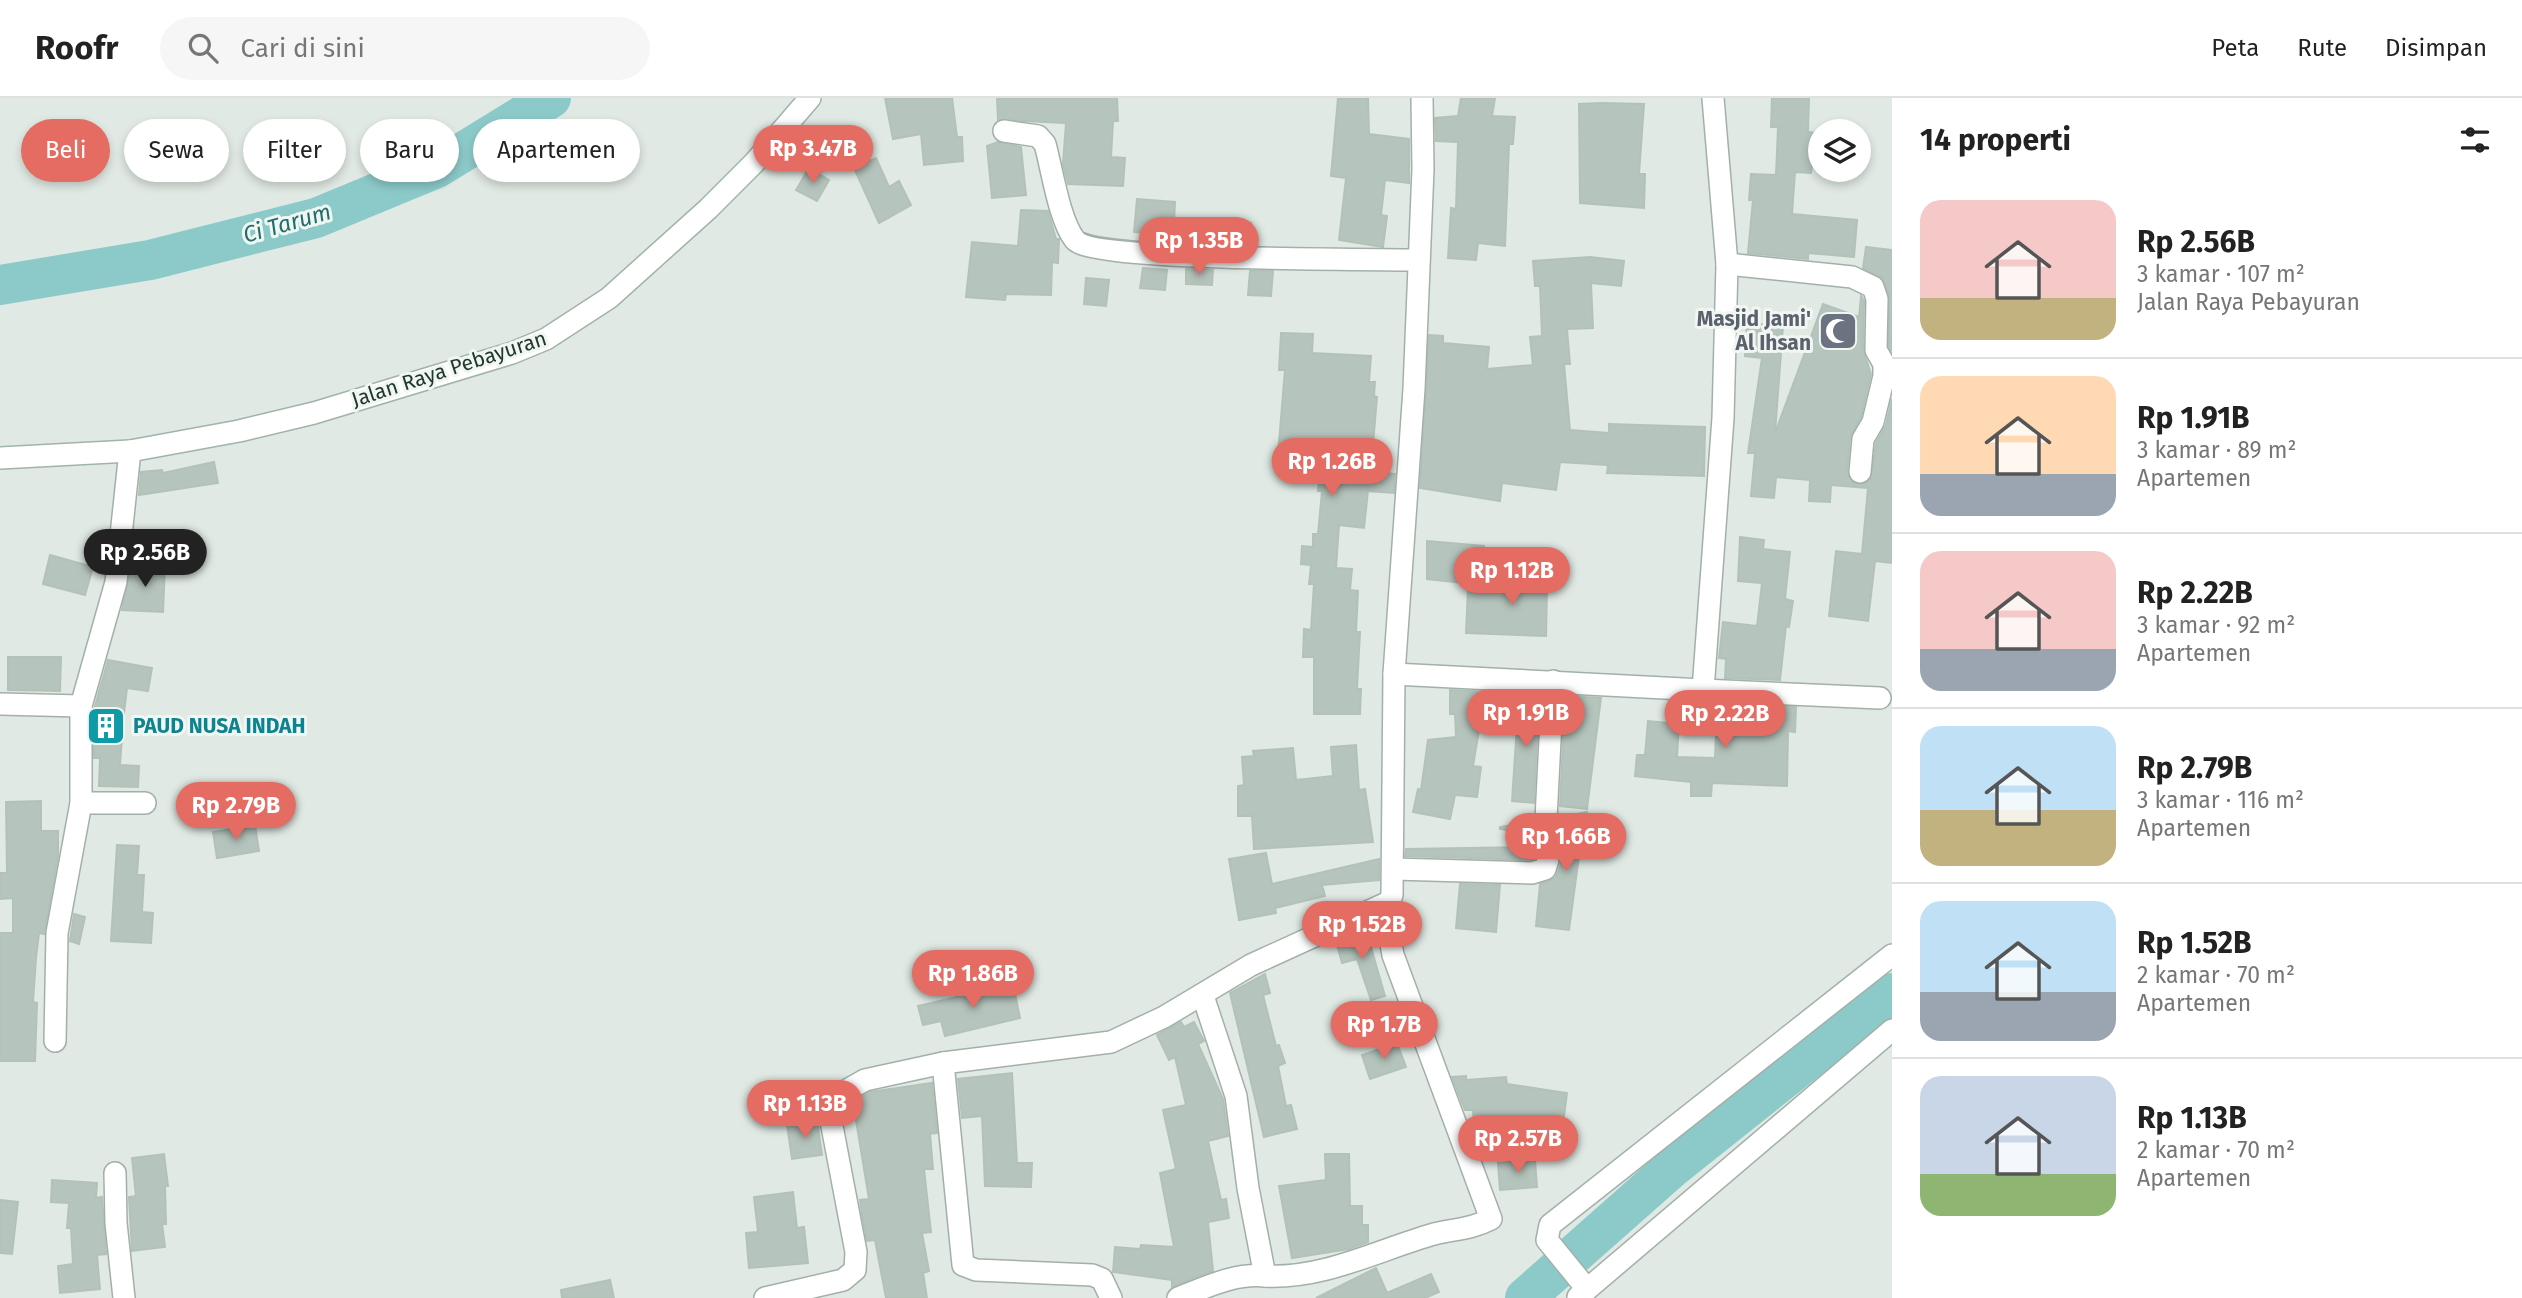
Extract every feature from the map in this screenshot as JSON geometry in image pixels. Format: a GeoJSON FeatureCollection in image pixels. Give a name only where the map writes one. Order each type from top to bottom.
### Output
{"type":"FeatureCollection","features":[{"type":"Feature","properties":{"kind":"street","name":"Jalan Raya Pebayuran"},"geometry":{"type":"LineString","coordinates":[[0,458],[130,451],[239,431],[314,413],[512,353],[546,339],[609,298],[708,209],[810,98]]}},
{"type":"Feature","properties":{"kind":"street"},"geometry":{"type":"LineString","coordinates":[[765,1298],[843,1280],[855,1270],[856,1252],[831,1121],[836,1100],[850,1087],[865,1080],[943,1063],[1111,1042],[1203,996],[1251,965],[1384,906],[1392,895],[1394,674],[1413,389],[1423,169],[1422,98]]}},
{"type":"Feature","properties":{"kind":"street"},"geometry":{"type":"LineString","coordinates":[[1703,690],[1723,418],[1727,264],[1727,228],[1714,133],[1713,98]]}},
{"type":"Feature","properties":{"kind":"street"},"geometry":{"type":"LineString","coordinates":[[1004,131],[1038,136],[1045,144],[1067,224],[1076,242],[1090,248],[1148,254],[1419,260]]}},
{"type":"Feature","properties":{"kind":"street"},"geometry":{"type":"LineString","coordinates":[[1727,264],[1852,277],[1873,287],[1877,299],[1876,350],[1884,364],[1884,376],[1873,422],[1863,439],[1860,472]]}},
{"type":"Feature","properties":{"kind":"street"},"geometry":{"type":"LineString","coordinates":[[55,1041],[57,933],[81,803],[81,706],[117,582],[130,451]]}},
{"type":"Feature","properties":{"kind":"street"},"geometry":{"type":"LineString","coordinates":[[1394,674],[1880,698]]}},
{"type":"Feature","properties":{"kind":"street"},"geometry":{"type":"LineString","coordinates":[[1394,869],[1532,873],[1545,869],[1548,860],[1546,819],[1553,681]]}},
{"type":"Feature","properties":{"kind":"street"},"geometry":{"type":"LineString","coordinates":[[0,704],[81,706]]}},
{"type":"Feature","properties":{"kind":"street"},"geometry":{"type":"LineString","coordinates":[[81,803],[145,803]]}},
{"type":"Feature","properties":{"kind":"street"},"geometry":{"type":"LineString","coordinates":[[1178,1298],[1246,1274],[1303,1275],[1332,1268],[1437,1233],[1476,1227],[1491,1219],[1393,955],[1384,906]]}},
{"type":"Feature","properties":{"kind":"street"},"geometry":{"type":"LineString","coordinates":[[1892,956],[1550,1226],[1546,1240],[1581,1289],[1892,1030]]}},
{"type":"Feature","properties":{"kind":"street"},"geometry":{"type":"LineString","coordinates":[[1203,996],[1236,1096],[1248,1188],[1265,1276]]}},
{"type":"Feature","properties":{"kind":"street"},"geometry":{"type":"LineString","coordinates":[[943,1063],[963,1265],[976,1270],[1092,1275],[1102,1279],[1111,1298]]}},
{"type":"Feature","properties":{"kind":"street"},"geometry":{"type":"LineString","coordinates":[[115,1173],[116,1223],[124,1298]]}},
{"type":"Feature","properties":{"kind":"building"},"geometry":{"type":"Polygon","coordinates":[[[885,98],[952,98],[957,137],[962,137],[963,161],[924,165],[921,134],[893,139],[885,98]]]}},
{"type":"Feature","properties":{"kind":"building"},"geometry":{"type":"Polygon","coordinates":[[[997,98],[1117,98],[1118,121],[1113,121],[1111,157],[1125,158],[1123,186],[1068,184],[1063,164],[1066,123],[998,120],[997,98]]]}},
{"type":"Feature","properties":{"kind":"building"},"geometry":{"type":"Polygon","coordinates":[[[1338,98],[1368,98],[1369,134],[1409,139],[1409,183],[1385,180],[1381,215],[1387,216],[1383,247],[1339,240],[1346,178],[1331,176],[1338,98]]]}},
{"type":"Feature","properties":{"kind":"building"},"geometry":{"type":"Polygon","coordinates":[[[1461,98],[1495,98],[1492,116],[1515,117],[1513,144],[1509,144],[1505,246],[1478,243],[1476,260],[1448,258],[1451,208],[1456,209],[1458,142],[1436,141],[1435,118],[1458,116],[1461,98]]]}},
{"type":"Feature","properties":{"kind":"building"},"geometry":{"type":"Polygon","coordinates":[[[1772,98],[1809,98],[1808,173],[1795,172],[1792,214],[1857,220],[1854,257],[1808,253],[1808,259],[1748,253],[1753,200],[1749,200],[1751,174],[1776,175],[1778,127],[1771,127],[1772,98]]]}},
{"type":"Feature","properties":{"kind":"building"},"geometry":{"type":"Polygon","coordinates":[[[1579,104],[1644,104],[1639,174],[1645,174],[1644,208],[1580,203],[1579,104]]]}},
{"type":"Feature","properties":{"kind":"building"},"geometry":{"type":"Polygon","coordinates":[[[804,131],[817,141],[805,158],[791,148],[804,131]]]}},
{"type":"Feature","properties":{"kind":"building"},"geometry":{"type":"Polygon","coordinates":[[[998,142],[1021,147],[1026,195],[992,198],[987,146],[998,142]]]}},
{"type":"Feature","properties":{"kind":"building"},"geometry":{"type":"Polygon","coordinates":[[[876,158],[889,187],[899,181],[911,205],[879,223],[854,168],[876,158]]]}},
{"type":"Feature","properties":{"kind":"building"},"geometry":{"type":"Polygon","coordinates":[[[809,168],[829,180],[817,201],[796,190],[809,168]]]}},
{"type":"Feature","properties":{"kind":"building"},"geometry":{"type":"Polygon","coordinates":[[[1137,199],[1175,202],[1174,225],[1152,223],[1151,233],[1134,232],[1137,199]]]}},
{"type":"Feature","properties":{"kind":"building"},"geometry":{"type":"Polygon","coordinates":[[[1021,210],[1048,211],[1056,239],[1059,239],[1058,263],[1052,262],[1051,295],[1006,294],[1005,300],[966,297],[972,242],[1018,246],[1021,210]]]}},
{"type":"Feature","properties":{"kind":"building"},"geometry":{"type":"Polygon","coordinates":[[[1227,221],[1251,223],[1249,242],[1225,240],[1227,221]]]}},
{"type":"Feature","properties":{"kind":"building"},"geometry":{"type":"Polygon","coordinates":[[[1866,247],[1892,250],[1892,352],[1889,347],[1889,295],[1882,278],[1863,268],[1866,247]]]}},
{"type":"Feature","properties":{"kind":"building"},"geometry":{"type":"Polygon","coordinates":[[[1590,257],[1624,261],[1621,286],[1591,283],[1593,328],[1567,329],[1570,364],[1564,364],[1570,430],[1609,433],[1609,424],[1705,427],[1704,476],[1607,473],[1608,465],[1560,462],[1556,490],[1502,483],[1500,501],[1420,488],[1429,335],[1443,336],[1443,343],[1489,347],[1487,369],[1533,365],[1530,337],[1542,336],[1540,286],[1535,286],[1533,261],[1590,257]]]}},
{"type":"Feature","properties":{"kind":"building"},"geometry":{"type":"Polygon","coordinates":[[[1143,268],[1167,270],[1165,290],[1140,288],[1143,268]]]}},
{"type":"Feature","properties":{"kind":"building"},"geometry":{"type":"Polygon","coordinates":[[[1186,269],[1213,270],[1212,285],[1186,284],[1186,269]]]}},
{"type":"Feature","properties":{"kind":"building"},"geometry":{"type":"Polygon","coordinates":[[[1250,271],[1273,271],[1271,296],[1248,295],[1250,271]]]}},
{"type":"Feature","properties":{"kind":"building"},"geometry":{"type":"Polygon","coordinates":[[[1086,278],[1109,280],[1106,306],[1084,304],[1086,278]]]}},
{"type":"Feature","properties":{"kind":"building"},"geometry":{"type":"Polygon","coordinates":[[[1861,296],[1864,301],[1863,350],[1871,374],[1861,417],[1850,438],[1847,472],[1853,483],[1865,484],[1871,479],[1876,443],[1886,425],[1892,399],[1892,563],[1875,561],[1868,621],[1829,616],[1836,551],[1862,554],[1868,488],[1831,485],[1830,502],[1809,501],[1810,480],[1776,477],[1774,498],[1751,496],[1755,453],[1748,453],[1762,358],[1745,356],[1747,323],[1783,326],[1775,433],[1823,304],[1859,317],[1861,296]]]}},
{"type":"Feature","properties":{"kind":"building"},"geometry":{"type":"Polygon","coordinates":[[[1281,333],[1313,334],[1312,353],[1371,356],[1369,382],[1375,382],[1374,396],[1377,397],[1373,445],[1378,445],[1376,472],[1395,474],[1394,493],[1368,491],[1364,528],[1339,525],[1336,568],[1352,569],[1350,590],[1358,591],[1356,632],[1360,632],[1357,689],[1361,689],[1360,714],[1314,714],[1314,657],[1303,657],[1304,629],[1311,630],[1314,584],[1309,584],[1311,565],[1301,564],[1302,546],[1313,547],[1313,534],[1318,534],[1322,491],[1318,491],[1320,468],[1277,466],[1285,370],[1279,370],[1281,333]]]}},
{"type":"Feature","properties":{"kind":"building"},"geometry":{"type":"Polygon","coordinates":[[[214,462],[218,483],[139,495],[141,472],[162,470],[163,473],[214,462]]]}},
{"type":"Feature","properties":{"kind":"building"},"geometry":{"type":"Polygon","coordinates":[[[1740,537],[1764,540],[1763,549],[1790,552],[1785,599],[1793,601],[1789,627],[1786,626],[1780,680],[1725,678],[1726,659],[1719,658],[1723,622],[1757,626],[1762,583],[1738,581],[1740,537]]]}},
{"type":"Feature","properties":{"kind":"building"},"geometry":{"type":"Polygon","coordinates":[[[1427,541],[1484,546],[1481,585],[1427,579],[1427,541]]]}},
{"type":"Feature","properties":{"kind":"building"},"geometry":{"type":"Polygon","coordinates":[[[50,555],[93,567],[85,595],[43,584],[50,555]]]}},
{"type":"Feature","properties":{"kind":"building"},"geometry":{"type":"Polygon","coordinates":[[[131,564],[165,566],[163,612],[122,610],[131,564]]]}},
{"type":"Feature","properties":{"kind":"building"},"geometry":{"type":"Polygon","coordinates":[[[1528,566],[1555,567],[1554,589],[1547,589],[1546,636],[1466,633],[1468,588],[1527,590],[1528,566]]]}},
{"type":"Feature","properties":{"kind":"building"},"geometry":{"type":"Polygon","coordinates":[[[8,657],[61,657],[60,691],[8,690],[8,657]]]}},
{"type":"Feature","properties":{"kind":"building"},"geometry":{"type":"Polygon","coordinates":[[[108,660],[152,668],[148,691],[127,688],[123,722],[120,765],[139,766],[138,787],[99,786],[100,758],[94,758],[94,710],[108,660]]]}},
{"type":"Feature","properties":{"kind":"building"},"geometry":{"type":"Polygon","coordinates":[[[1450,690],[1489,692],[1485,730],[1479,730],[1473,766],[1481,767],[1477,797],[1455,795],[1450,819],[1413,812],[1418,789],[1421,790],[1428,740],[1456,737],[1455,714],[1450,714],[1450,690]]]}},
{"type":"Feature","properties":{"kind":"building"},"geometry":{"type":"Polygon","coordinates":[[[1519,694],[1539,695],[1534,803],[1512,801],[1519,694]]]}},
{"type":"Feature","properties":{"kind":"building"},"geometry":{"type":"Polygon","coordinates":[[[1565,696],[1601,698],[1587,809],[1560,806],[1565,696]]]}},
{"type":"Feature","properties":{"kind":"building"},"geometry":{"type":"Polygon","coordinates":[[[1723,704],[1796,707],[1795,732],[1788,731],[1787,786],[1712,783],[1711,796],[1691,796],[1691,782],[1635,776],[1637,755],[1645,755],[1648,721],[1679,724],[1677,757],[1715,758],[1717,709],[1722,709],[1723,704]]]}},
{"type":"Feature","properties":{"kind":"building"},"geometry":{"type":"Polygon","coordinates":[[[1356,745],[1359,790],[1365,789],[1373,842],[1254,849],[1252,816],[1238,816],[1238,786],[1244,785],[1242,757],[1254,756],[1253,751],[1293,748],[1296,780],[1333,776],[1331,747],[1356,745]]]}},
{"type":"Feature","properties":{"kind":"building"},"geometry":{"type":"Polygon","coordinates":[[[41,801],[41,831],[58,831],[58,856],[44,934],[39,933],[36,958],[33,1002],[37,1003],[35,1061],[0,1061],[0,933],[13,933],[13,898],[0,899],[0,873],[7,873],[6,802],[41,801]]]}},
{"type":"Feature","properties":{"kind":"building"},"geometry":{"type":"Polygon","coordinates":[[[1587,812],[1586,832],[1599,833],[1596,858],[1579,856],[1569,930],[1536,926],[1540,884],[1555,878],[1561,864],[1559,817],[1587,812]]]}},
{"type":"Feature","properties":{"kind":"building"},"geometry":{"type":"Polygon","coordinates":[[[1533,821],[1534,835],[1500,829],[1500,827],[1533,821]]]}},
{"type":"Feature","properties":{"kind":"building"},"geometry":{"type":"Polygon","coordinates":[[[255,825],[259,851],[217,858],[213,832],[255,825]]]}},
{"type":"Feature","properties":{"kind":"building"},"geometry":{"type":"Polygon","coordinates":[[[117,845],[139,846],[137,875],[144,875],[142,912],[153,913],[151,943],[111,941],[117,845]]]}},
{"type":"Feature","properties":{"kind":"building"},"geometry":{"type":"Polygon","coordinates":[[[1534,847],[1535,858],[1530,860],[1405,856],[1406,849],[1534,847]]]}},
{"type":"Feature","properties":{"kind":"building"},"geometry":{"type":"Polygon","coordinates":[[[1266,853],[1272,884],[1379,859],[1379,880],[1322,885],[1325,896],[1275,908],[1276,913],[1239,920],[1229,859],[1266,853]]]}},
{"type":"Feature","properties":{"kind":"building"},"geometry":{"type":"Polygon","coordinates":[[[1460,884],[1500,885],[1496,932],[1456,928],[1460,884]]]}},
{"type":"Feature","properties":{"kind":"building"},"geometry":{"type":"Polygon","coordinates":[[[74,914],[85,917],[79,944],[70,941],[74,914]]]}},
{"type":"Feature","properties":{"kind":"building"},"geometry":{"type":"Polygon","coordinates":[[[1366,930],[1385,996],[1371,1000],[1357,959],[1342,963],[1336,941],[1366,930]]]}},
{"type":"Feature","properties":{"kind":"building"},"geometry":{"type":"Polygon","coordinates":[[[1265,974],[1270,993],[1263,995],[1276,1046],[1279,1045],[1285,1063],[1278,1066],[1286,1106],[1291,1105],[1297,1129],[1264,1137],[1230,993],[1265,974]]]}},
{"type":"Feature","properties":{"kind":"building"},"geometry":{"type":"Polygon","coordinates":[[[1013,984],[1020,1018],[945,1036],[941,1021],[923,1025],[918,1006],[1013,984]]]}},
{"type":"Feature","properties":{"kind":"building"},"geometry":{"type":"Polygon","coordinates":[[[1181,1022],[1184,1027],[1194,1022],[1204,1041],[1198,1044],[1223,1099],[1228,1136],[1208,1141],[1221,1200],[1226,1199],[1229,1218],[1208,1222],[1213,1271],[1172,1287],[1172,1280],[1113,1272],[1115,1247],[1174,1247],[1160,1173],[1176,1169],[1163,1110],[1186,1105],[1175,1057],[1169,1060],[1157,1035],[1181,1022]]]}},
{"type":"Feature","properties":{"kind":"building"},"geometry":{"type":"Polygon","coordinates":[[[1397,1043],[1406,1067],[1370,1079],[1362,1055],[1397,1043]]]}},
{"type":"Feature","properties":{"kind":"building"},"geometry":{"type":"Polygon","coordinates":[[[1012,1073],[1017,1163],[1032,1163],[1031,1187],[985,1186],[982,1116],[962,1118],[958,1079],[1012,1073]]]}},
{"type":"Feature","properties":{"kind":"building"},"geometry":{"type":"Polygon","coordinates":[[[1466,1076],[1466,1080],[1506,1077],[1507,1084],[1567,1093],[1564,1116],[1557,1115],[1558,1157],[1520,1158],[1519,1124],[1474,1127],[1473,1110],[1465,1110],[1452,1077],[1466,1076]]]}},
{"type":"Feature","properties":{"kind":"building"},"geometry":{"type":"Polygon","coordinates":[[[932,1083],[937,1133],[930,1134],[933,1169],[924,1169],[931,1232],[922,1233],[929,1271],[923,1273],[927,1298],[886,1298],[875,1240],[867,1241],[862,1215],[860,1200],[869,1199],[853,1102],[870,1092],[932,1083]]]}},
{"type":"Feature","properties":{"kind":"building"},"geometry":{"type":"Polygon","coordinates":[[[817,1120],[822,1155],[792,1159],[787,1125],[817,1120]]]}},
{"type":"Feature","properties":{"kind":"building"},"geometry":{"type":"Polygon","coordinates":[[[164,1154],[168,1186],[165,1186],[166,1224],[162,1224],[165,1247],[132,1251],[129,1197],[136,1196],[132,1158],[164,1154]]]}},
{"type":"Feature","properties":{"kind":"building"},"geometry":{"type":"Polygon","coordinates":[[[1325,1154],[1349,1154],[1350,1206],[1362,1206],[1362,1225],[1368,1225],[1368,1242],[1349,1249],[1292,1258],[1279,1186],[1326,1180],[1325,1154]]]}},
{"type":"Feature","properties":{"kind":"building"},"geometry":{"type":"Polygon","coordinates":[[[1535,1160],[1537,1187],[1500,1190],[1498,1163],[1535,1160]]]}},
{"type":"Feature","properties":{"kind":"building"},"geometry":{"type":"Polygon","coordinates":[[[52,1180],[97,1183],[96,1198],[102,1197],[106,1254],[97,1255],[100,1289],[60,1293],[58,1266],[73,1264],[71,1228],[67,1228],[69,1203],[51,1202],[52,1180]]]}},
{"type":"Feature","properties":{"kind":"building"},"geometry":{"type":"Polygon","coordinates":[[[793,1192],[797,1228],[804,1227],[808,1263],[749,1268],[746,1233],[758,1232],[754,1197],[793,1192]]]}},
{"type":"Feature","properties":{"kind":"building"},"geometry":{"type":"Polygon","coordinates":[[[0,1200],[18,1202],[12,1254],[0,1253],[0,1200]]]}},
{"type":"Feature","properties":{"kind":"building"},"geometry":{"type":"Polygon","coordinates":[[[1376,1268],[1387,1293],[1431,1274],[1439,1292],[1425,1298],[1316,1298],[1376,1268]]]}},
{"type":"Feature","properties":{"kind":"building"},"geometry":{"type":"Polygon","coordinates":[[[610,1280],[614,1298],[562,1298],[561,1290],[610,1280]]]}},
{"type":"Feature","properties":{"kind":"waterway","name":"Ci Tarum"},"geometry":{"type":"LineString","coordinates":[[0,285],[150,260],[316,218],[437,168],[551,98]]}},
{"type":"Feature","properties":{"kind":"waterway"},"geometry":{"type":"LineString","coordinates":[[1525,1298],[1673,1167],[1892,993]]}},
{"type":"Feature","properties":{"kind":"place","name":"Masjid Jami' Al Ihsan"},"geometry":{"type":"Point","coordinates":[1838,331]}},
{"type":"Feature","properties":{"kind":"place","name":"PAUD NUSA INDAH"},"geometry":{"type":"Point","coordinates":[106,726]}}]}
